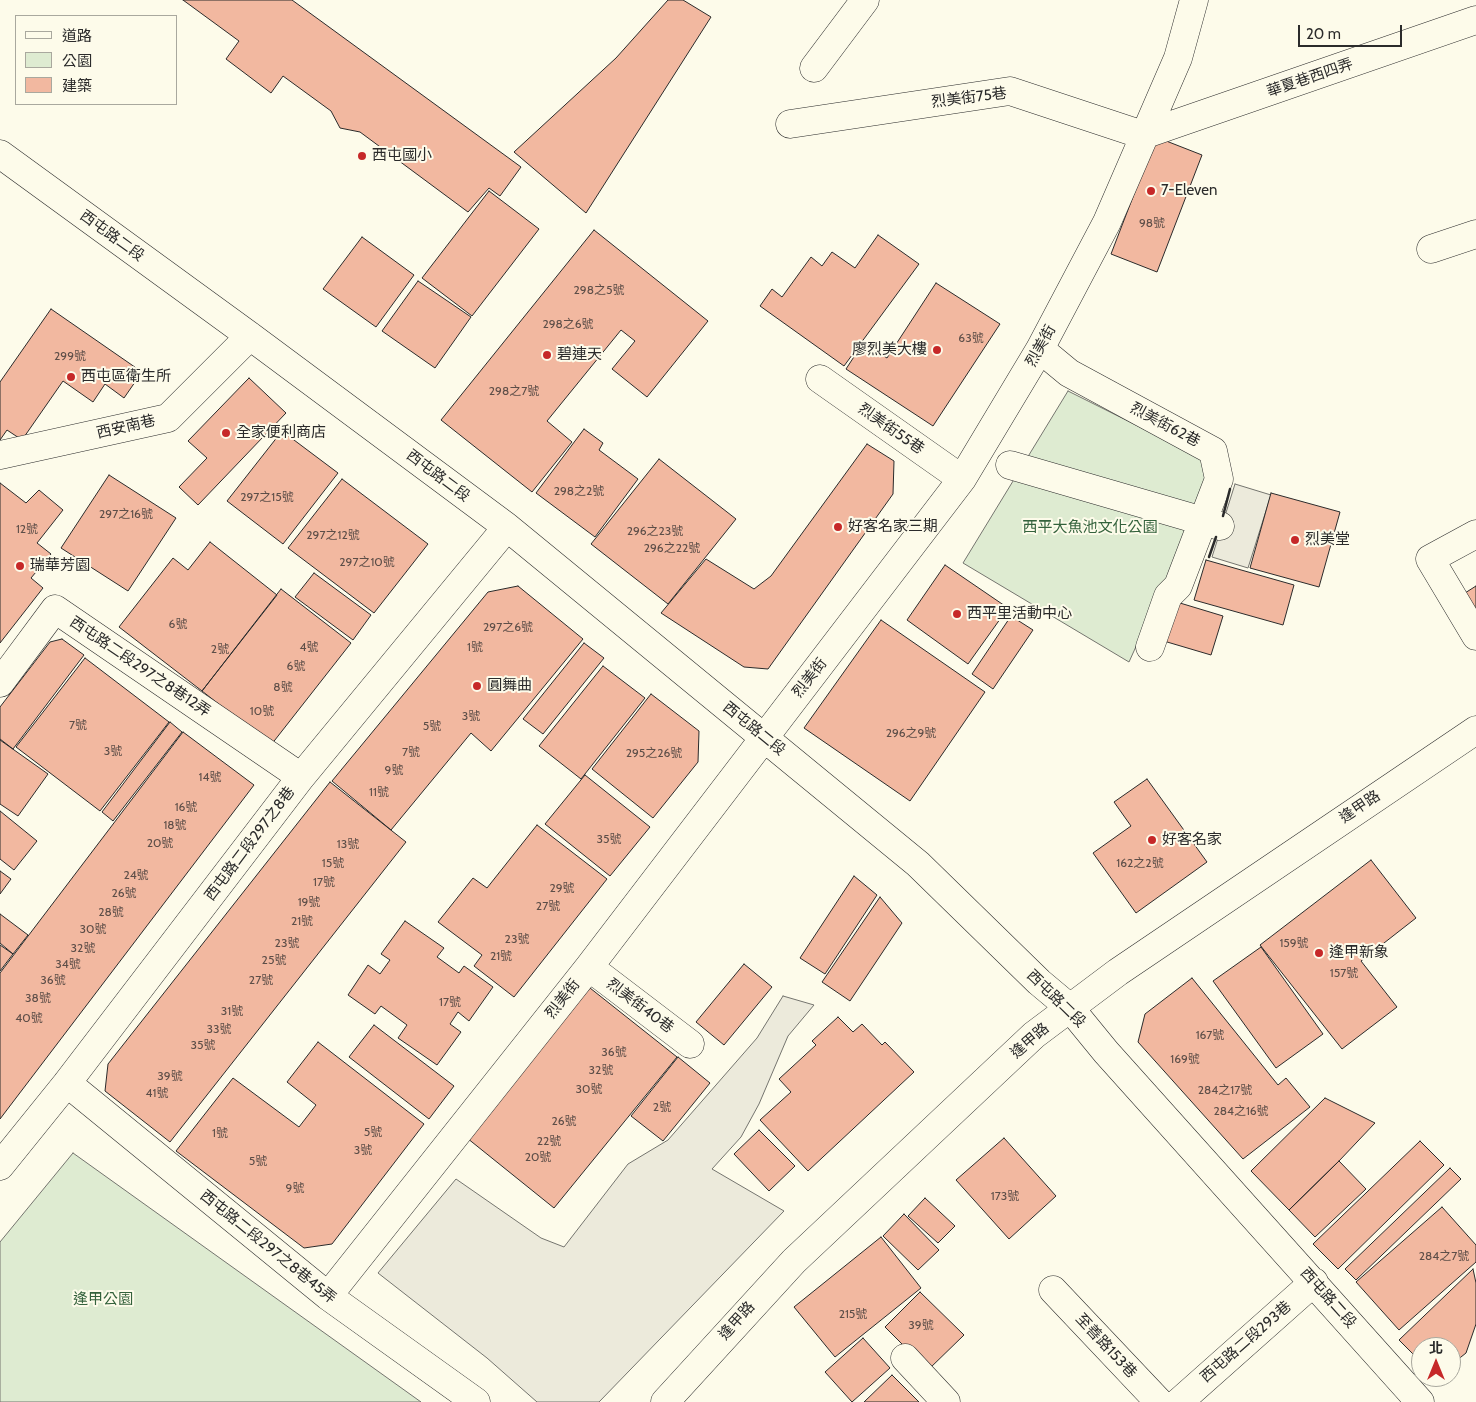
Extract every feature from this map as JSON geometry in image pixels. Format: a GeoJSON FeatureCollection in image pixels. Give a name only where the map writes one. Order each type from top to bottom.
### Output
{"type":"FeatureCollection","features":[{"type":"Feature","properties":{"kind":"street"},"geometry":{"type":"LineString","coordinates":[[814,68],[865,0]]}},
{"type":"Feature","properties":{"kind":"street","name":"烈美街"},"geometry":{"type":"LineString","coordinates":[[328,1296],[589,967],[962,479],[1040,349],[1107,222],[1143,135],[1178,58],[1194,0]]}},
{"type":"Feature","properties":{"kind":"street","name":"華夏巷西四弄"},"geometry":{"type":"LineString","coordinates":[[1143,135],[1476,20]]}},
{"type":"Feature","properties":{"kind":"street","name":"烈美街75巷"},"geometry":{"type":"LineString","coordinates":[[790,124],[1010,91],[1143,135]]}},
{"type":"Feature","properties":{"kind":"street","name":"西屯路二段"},"geometry":{"type":"LineString","coordinates":[[0,154],[250,336],[507,527],[918,864],[1039,982],[1070,1008],[1106,1052],[1420,1402]]}},
{"type":"Feature","properties":{"kind":"street"},"geometry":{"type":"LineString","coordinates":[[1431,249],[1476,234]]}},
{"type":"Feature","properties":{"kind":"street","name":"西安南巷"},"geometry":{"type":"LineString","coordinates":[[0,456],[168,418],[250,336]]}},
{"type":"Feature","properties":{"kind":"street","name":"烈美街62巷"},"geometry":{"type":"LineString","coordinates":[[1040,349],[1069,373],[1213,451],[1219,479],[1213,525],[1178,586],[1168,596],[1150,647]]}},
{"type":"Feature","properties":{"kind":"street","name":"烈美街55巷"},"geometry":{"type":"LineString","coordinates":[[820,379],[962,479]]}},
{"type":"Feature","properties":{"kind":"street"},"geometry":{"type":"LineString","coordinates":[[1010,465],[1213,525]]}},
{"type":"Feature","properties":{"kind":"street","name":"西屯路二段297之8巷"},"geometry":{"type":"LineString","coordinates":[[0,1166],[67,1083],[301,777],[507,527]]}},
{"type":"Feature","properties":{"kind":"street"},"geometry":{"type":"LineString","coordinates":[[1476,534],[1430,558],[1476,636]]}},
{"type":"Feature","properties":{"kind":"street","name":"西屯路二段297之8巷12弄"},"geometry":{"type":"LineString","coordinates":[[0,683],[55,609],[301,777]]}},
{"type":"Feature","properties":{"kind":"street","name":"逢甲路"},"geometry":{"type":"LineString","coordinates":[[665,1402],[794,1260],[1034,1035],[1126,966],[1476,730]]}},
{"type":"Feature","properties":{"kind":"street","name":"烈美街40巷"},"geometry":{"type":"LineString","coordinates":[[589,967],[690,1044]]}},
{"type":"Feature","properties":{"kind":"street","name":"西屯路二段297之8巷45弄"},"geometry":{"type":"LineString","coordinates":[[67,1083],[328,1296],[476,1402]]}},
{"type":"Feature","properties":{"kind":"street","name":"西屯路二段293巷"},"geometry":{"type":"LineString","coordinates":[[1179,1402],[1314,1282]]}},
{"type":"Feature","properties":{"kind":"street","name":"至善路153巷"},"geometry":{"type":"LineString","coordinates":[[1053,1290],[1159,1402]]}},
{"type":"Feature","properties":{"kind":"street"},"geometry":{"type":"LineString","coordinates":[[905,1358],[946,1402]]}},
{"type":"Feature","properties":{"kind":"green space","name":"西平大魚池文化公園"},"geometry":{"type":"Polygon","coordinates":[[[1068,391],[1208,461],[1212,478],[1129,662],[963,563],[1068,391]]]}},
{"type":"Feature","properties":{"kind":"green space","name":"逢甲公園"},"geometry":{"type":"Polygon","coordinates":[[[73,1153],[421,1402],[0,1402],[0,1242],[73,1153]]]}},
{"type":"Feature","properties":{"kind":"shaded area"},"geometry":{"type":"Polygon","coordinates":[[[1235,484],[1271,495],[1248,568],[1212,557],[1235,484]]]}},
{"type":"Feature","properties":{"kind":"shaded area"},"geometry":{"type":"Polygon","coordinates":[[[783,996],[814,1005],[788,1036],[759,1104],[741,1137],[712,1169],[784,1211],[599,1402],[537,1402],[487,1358],[378,1273],[456,1179],[541,1238],[564,1247],[628,1164],[668,1140],[757,1038],[783,996]]]}},
{"type":"Feature","properties":{"kind":"building"},"geometry":{"type":"Polygon","coordinates":[[[183,0],[292,0],[521,167],[500,196],[489,188],[468,212],[360,132],[340,128],[331,111],[283,76],[271,93],[226,59],[239,41],[183,0]]]}},
{"type":"Feature","properties":{"kind":"building"},"geometry":{"type":"Polygon","coordinates":[[[668,0],[683,0],[711,17],[586,213],[514,152],[616,58],[668,0]]]}},
{"type":"Feature","properties":{"kind":"building"},"geometry":{"type":"Polygon","coordinates":[[[1156,137],[1202,155],[1157,272],[1111,254],[1156,137]]]}},
{"type":"Feature","properties":{"kind":"building"},"geometry":{"type":"Polygon","coordinates":[[[489,191],[539,229],[472,316],[422,278],[489,191]]]}},
{"type":"Feature","properties":{"kind":"building","name":"碧連天"},"geometry":{"type":"Polygon","coordinates":[[[594,230],[708,321],[647,397],[612,369],[635,341],[621,330],[547,421],[572,442],[532,492],[441,420],[594,230]]]}},
{"type":"Feature","properties":{"kind":"building"},"geometry":{"type":"Polygon","coordinates":[[[878,235],[919,264],[844,366],[760,306],[772,289],[782,297],[811,257],[822,266],[832,252],[855,268],[878,235]]]}},
{"type":"Feature","properties":{"kind":"building"},"geometry":{"type":"Polygon","coordinates":[[[362,237],[414,275],[376,327],[323,289],[362,237]]]}},
{"type":"Feature","properties":{"kind":"building"},"geometry":{"type":"Polygon","coordinates":[[[418,281],[471,317],[435,368],[382,331],[418,281]]]}},
{"type":"Feature","properties":{"kind":"building","name":"廖烈美大樓"},"geometry":{"type":"Polygon","coordinates":[[[936,283],[1000,324],[933,426],[846,369],[863,343],[887,358],[936,283]]]}},
{"type":"Feature","properties":{"kind":"building","name":"西屯區衛生所"},"geometry":{"type":"Polygon","coordinates":[[[51,309],[142,372],[124,398],[105,384],[93,402],[63,381],[22,440],[7,430],[0,440],[0,382],[51,309]]]}},
{"type":"Feature","properties":{"kind":"building"},"geometry":{"type":"Polygon","coordinates":[[[249,378],[286,413],[198,505],[179,487],[207,458],[188,441],[249,378]]]}},
{"type":"Feature","properties":{"kind":"building"},"geometry":{"type":"Polygon","coordinates":[[[584,429],[603,443],[599,450],[638,479],[595,537],[536,493],[584,429]]]}},
{"type":"Feature","properties":{"kind":"building"},"geometry":{"type":"Polygon","coordinates":[[[282,431],[338,473],[283,544],[227,501],[282,431]]]}},
{"type":"Feature","properties":{"kind":"building","name":"好客名家三期"},"geometry":{"type":"Polygon","coordinates":[[[867,444],[894,461],[893,494],[768,669],[744,667],[661,613],[706,559],[754,589],[771,576],[867,444]]]}},
{"type":"Feature","properties":{"kind":"building"},"geometry":{"type":"Polygon","coordinates":[[[659,459],[736,519],[668,604],[591,544],[659,459]]]}},
{"type":"Feature","properties":{"kind":"building"},"geometry":{"type":"Polygon","coordinates":[[[109,475],[176,518],[128,591],[61,548],[109,475]]]}},
{"type":"Feature","properties":{"kind":"building"},"geometry":{"type":"Polygon","coordinates":[[[342,479],[428,544],[374,613],[288,548],[342,479]]]}},
{"type":"Feature","properties":{"kind":"building","name":"瑞華芳園"},"geometry":{"type":"Polygon","coordinates":[[[0,483],[26,503],[39,490],[63,510],[37,543],[51,554],[31,578],[43,588],[0,643],[0,483]]]}},
{"type":"Feature","properties":{"kind":"building","name":"烈美堂"},"geometry":{"type":"Polygon","coordinates":[[[1271,493],[1340,512],[1319,587],[1250,568],[1271,493]]]}},
{"type":"Feature","properties":{"kind":"building"},"geometry":{"type":"Polygon","coordinates":[[[210,542],[277,595],[202,691],[119,627],[173,558],[188,570],[210,542]]]}},
{"type":"Feature","properties":{"kind":"building"},"geometry":{"type":"Polygon","coordinates":[[[1206,560],[1294,585],[1283,625],[1194,600],[1206,560]]]}},
{"type":"Feature","properties":{"kind":"building","name":"西平里活動中心"},"geometry":{"type":"Polygon","coordinates":[[[945,565],[1008,608],[968,664],[907,620],[945,565]]]}},
{"type":"Feature","properties":{"kind":"building"},"geometry":{"type":"Polygon","coordinates":[[[314,573],[371,615],[353,640],[295,597],[314,573]]]}},
{"type":"Feature","properties":{"kind":"building","name":"圓舞曲"},"geometry":{"type":"Polygon","coordinates":[[[518,586],[583,639],[491,751],[471,733],[391,830],[332,781],[488,592],[518,586]]]}},
{"type":"Feature","properties":{"kind":"building"},"geometry":{"type":"Polygon","coordinates":[[[1476,586],[1476,612],[1465,593],[1476,586]]]}},
{"type":"Feature","properties":{"kind":"building"},"geometry":{"type":"Polygon","coordinates":[[[281,589],[351,643],[271,745],[202,691],[281,589]]]}},
{"type":"Feature","properties":{"kind":"building"},"geometry":{"type":"Polygon","coordinates":[[[1170,600],[1223,616],[1211,655],[1157,639],[1170,600]]]}},
{"type":"Feature","properties":{"kind":"building"},"geometry":{"type":"Polygon","coordinates":[[[1011,616],[1033,630],[993,689],[972,674],[1011,616]]]}},
{"type":"Feature","properties":{"kind":"building"},"geometry":{"type":"Polygon","coordinates":[[[881,620],[985,692],[910,801],[804,728],[881,620]]]}},
{"type":"Feature","properties":{"kind":"building"},"geometry":{"type":"Polygon","coordinates":[[[62,639],[84,655],[13,749],[0,739],[0,707],[50,642],[62,639]]]}},
{"type":"Feature","properties":{"kind":"building"},"geometry":{"type":"Polygon","coordinates":[[[584,643],[604,658],[543,734],[523,719],[584,643]]]}},
{"type":"Feature","properties":{"kind":"building"},"geometry":{"type":"Polygon","coordinates":[[[85,658],[169,722],[100,811],[16,747],[85,658]]]}},
{"type":"Feature","properties":{"kind":"building"},"geometry":{"type":"Polygon","coordinates":[[[603,666],[645,698],[581,779],[539,746],[603,666]]]}},
{"type":"Feature","properties":{"kind":"building"},"geometry":{"type":"Polygon","coordinates":[[[651,694],[699,731],[698,762],[653,818],[592,769],[651,694]]]}},
{"type":"Feature","properties":{"kind":"building"},"geometry":{"type":"Polygon","coordinates":[[[170,722],[182,732],[113,821],[102,812],[170,722]]]}},
{"type":"Feature","properties":{"kind":"building"},"geometry":{"type":"Polygon","coordinates":[[[183,732],[254,785],[0,1119],[0,973],[183,732]]]}},
{"type":"Feature","properties":{"kind":"building"},"geometry":{"type":"Polygon","coordinates":[[[0,740],[48,774],[18,816],[0,804],[0,740]]]}},
{"type":"Feature","properties":{"kind":"building"},"geometry":{"type":"Polygon","coordinates":[[[585,775],[650,827],[610,876],[545,824],[585,775]]]}},
{"type":"Feature","properties":{"kind":"building","name":"好客名家"},"geometry":{"type":"Polygon","coordinates":[[[1147,779],[1207,862],[1136,913],[1093,853],[1131,826],[1114,802],[1147,779]]]}},
{"type":"Feature","properties":{"kind":"building"},"geometry":{"type":"Polygon","coordinates":[[[330,782],[406,842],[170,1142],[105,1091],[108,1064],[330,782]]]}},
{"type":"Feature","properties":{"kind":"building"},"geometry":{"type":"Polygon","coordinates":[[[0,811],[37,841],[14,870],[0,859],[0,811]]]}},
{"type":"Feature","properties":{"kind":"building"},"geometry":{"type":"Polygon","coordinates":[[[537,825],[607,879],[514,997],[474,966],[482,955],[438,922],[473,878],[487,888],[537,825]]]}},
{"type":"Feature","properties":{"kind":"building","name":"逢甲新象"},"geometry":{"type":"Polygon","coordinates":[[[1371,860],[1416,918],[1361,961],[1397,1007],[1342,1049],[1260,945],[1371,860]]]}},
{"type":"Feature","properties":{"kind":"building"},"geometry":{"type":"Polygon","coordinates":[[[0,871],[11,879],[0,894],[0,871]]]}},
{"type":"Feature","properties":{"kind":"building"},"geometry":{"type":"Polygon","coordinates":[[[854,876],[877,895],[825,974],[800,958],[854,876]]]}},
{"type":"Feature","properties":{"kind":"building"},"geometry":{"type":"Polygon","coordinates":[[[880,897],[902,923],[850,1001],[822,982],[880,897]]]}},
{"type":"Feature","properties":{"kind":"building"},"geometry":{"type":"Polygon","coordinates":[[[0,914],[28,935],[13,954],[0,943],[0,914]]]}},
{"type":"Feature","properties":{"kind":"building"},"geometry":{"type":"Polygon","coordinates":[[[405,921],[444,948],[437,957],[459,973],[464,966],[493,987],[469,1021],[458,1012],[450,1024],[461,1032],[437,1065],[398,1038],[407,1025],[381,1006],[375,1014],[348,995],[368,965],[380,974],[390,960],[381,954],[405,921]]]}},
{"type":"Feature","properties":{"kind":"building"},"geometry":{"type":"Polygon","coordinates":[[[0,945],[13,954],[0,971],[0,945]]]}},
{"type":"Feature","properties":{"kind":"building"},"geometry":{"type":"Polygon","coordinates":[[[1261,947],[1323,1034],[1276,1068],[1213,981],[1261,947]]]}},
{"type":"Feature","properties":{"kind":"building"},"geometry":{"type":"Polygon","coordinates":[[[744,964],[772,987],[724,1045],[696,1022],[744,964]]]}},
{"type":"Feature","properties":{"kind":"building"},"geometry":{"type":"Polygon","coordinates":[[[1192,978],[1278,1085],[1286,1078],[1310,1107],[1243,1159],[1138,1042],[1145,1014],[1192,978]]]}},
{"type":"Feature","properties":{"kind":"building"},"geometry":{"type":"Polygon","coordinates":[[[590,988],[677,1057],[554,1208],[467,1138],[590,988]]]}},
{"type":"Feature","properties":{"kind":"building"},"geometry":{"type":"Polygon","coordinates":[[[838,1017],[853,1032],[862,1024],[882,1045],[885,1042],[914,1072],[808,1171],[760,1120],[791,1092],[779,1079],[816,1045],[812,1041],[838,1017]]]}},
{"type":"Feature","properties":{"kind":"building"},"geometry":{"type":"Polygon","coordinates":[[[374,1025],[454,1086],[429,1119],[349,1057],[374,1025]]]}},
{"type":"Feature","properties":{"kind":"building"},"geometry":{"type":"Polygon","coordinates":[[[318,1042],[424,1124],[332,1244],[304,1248],[176,1151],[233,1078],[299,1127],[316,1105],[287,1082],[318,1042]]]}},
{"type":"Feature","properties":{"kind":"building"},"geometry":{"type":"Polygon","coordinates":[[[678,1057],[710,1083],[663,1141],[631,1116],[678,1057]]]}},
{"type":"Feature","properties":{"kind":"building"},"geometry":{"type":"Polygon","coordinates":[[[1325,1098],[1375,1123],[1289,1210],[1251,1171],[1325,1098]]]}},
{"type":"Feature","properties":{"kind":"building"},"geometry":{"type":"Polygon","coordinates":[[[759,1130],[795,1166],[769,1191],[734,1154],[759,1130]]]}},
{"type":"Feature","properties":{"kind":"building"},"geometry":{"type":"Polygon","coordinates":[[[1004,1138],[1056,1196],[1009,1239],[956,1180],[1004,1138]]]}},
{"type":"Feature","properties":{"kind":"building"},"geometry":{"type":"Polygon","coordinates":[[[1420,1141],[1444,1165],[1338,1269],[1313,1244],[1420,1141]]]}},
{"type":"Feature","properties":{"kind":"building"},"geometry":{"type":"Polygon","coordinates":[[[1339,1161],[1366,1189],[1315,1237],[1289,1210],[1339,1161]]]}},
{"type":"Feature","properties":{"kind":"building"},"geometry":{"type":"Polygon","coordinates":[[[1450,1168],[1461,1179],[1356,1280],[1345,1269],[1450,1168]]]}},
{"type":"Feature","properties":{"kind":"building"},"geometry":{"type":"Polygon","coordinates":[[[925,1198],[955,1226],[938,1243],[908,1216],[925,1198]]]}},
{"type":"Feature","properties":{"kind":"building"},"geometry":{"type":"Polygon","coordinates":[[[1442,1207],[1476,1245],[1476,1262],[1399,1330],[1356,1282],[1442,1207]]]}},
{"type":"Feature","properties":{"kind":"building"},"geometry":{"type":"Polygon","coordinates":[[[904,1214],[939,1250],[918,1270],[883,1236],[904,1214]]]}},
{"type":"Feature","properties":{"kind":"building"},"geometry":{"type":"Polygon","coordinates":[[[881,1237],[921,1288],[835,1357],[794,1307],[881,1237]]]}},
{"type":"Feature","properties":{"kind":"building"},"geometry":{"type":"Polygon","coordinates":[[[1473,1269],[1476,1283],[1476,1324],[1466,1353],[1461,1357],[1461,1337],[1411,1337],[1411,1352],[1399,1340],[1473,1269]]]}},
{"type":"Feature","properties":{"kind":"building"},"geometry":{"type":"Polygon","coordinates":[[[920,1292],[964,1335],[928,1370],[885,1327],[920,1292]]]}},
{"type":"Feature","properties":{"kind":"building"},"geometry":{"type":"Polygon","coordinates":[[[863,1338],[890,1368],[852,1402],[825,1372],[863,1338]]]}},
{"type":"Feature","properties":{"kind":"building"},"geometry":{"type":"Polygon","coordinates":[[[892,1375],[919,1402],[864,1402],[892,1375]]]}},
{"type":"Feature","properties":{"kind":"wall"},"geometry":{"type":"LineString","coordinates":[[1223,516],[1230,489]]}},
{"type":"Feature","properties":{"kind":"wall"},"geometry":{"type":"LineString","coordinates":[[1209,557],[1216,537]]}},
{"type":"Feature","properties":{"kind":"place","name":"西屯國小"},"geometry":{"type":"Point","coordinates":[362,156]}},
{"type":"Feature","properties":{"kind":"place","name":"7-Eleven"},"geometry":{"type":"Point","coordinates":[1151,191]}},
{"type":"Feature","properties":{"kind":"place","name":"廖烈美大樓"},"geometry":{"type":"Point","coordinates":[937,350]}},
{"type":"Feature","properties":{"kind":"place","name":"碧連天"},"geometry":{"type":"Point","coordinates":[547,355]}},
{"type":"Feature","properties":{"kind":"place","name":"西屯區衛生所"},"geometry":{"type":"Point","coordinates":[71,377]}},
{"type":"Feature","properties":{"kind":"place","name":"全家便利商店"},"geometry":{"type":"Point","coordinates":[226,433]}},
{"type":"Feature","properties":{"kind":"place","name":"好客名家三期"},"geometry":{"type":"Point","coordinates":[838,527]}},
{"type":"Feature","properties":{"kind":"place","name":"烈美堂"},"geometry":{"type":"Point","coordinates":[1295,540]}},
{"type":"Feature","properties":{"kind":"place","name":"瑞華芳園"},"geometry":{"type":"Point","coordinates":[20,566]}},
{"type":"Feature","properties":{"kind":"place","name":"西平里活動中心"},"geometry":{"type":"Point","coordinates":[957,614]}},
{"type":"Feature","properties":{"kind":"place","name":"圓舞曲"},"geometry":{"type":"Point","coordinates":[477,686]}},
{"type":"Feature","properties":{"kind":"place","name":"好客名家"},"geometry":{"type":"Point","coordinates":[1152,840]}},
{"type":"Feature","properties":{"kind":"place","name":"逢甲新象"},"geometry":{"type":"Point","coordinates":[1319,953]}}]}
